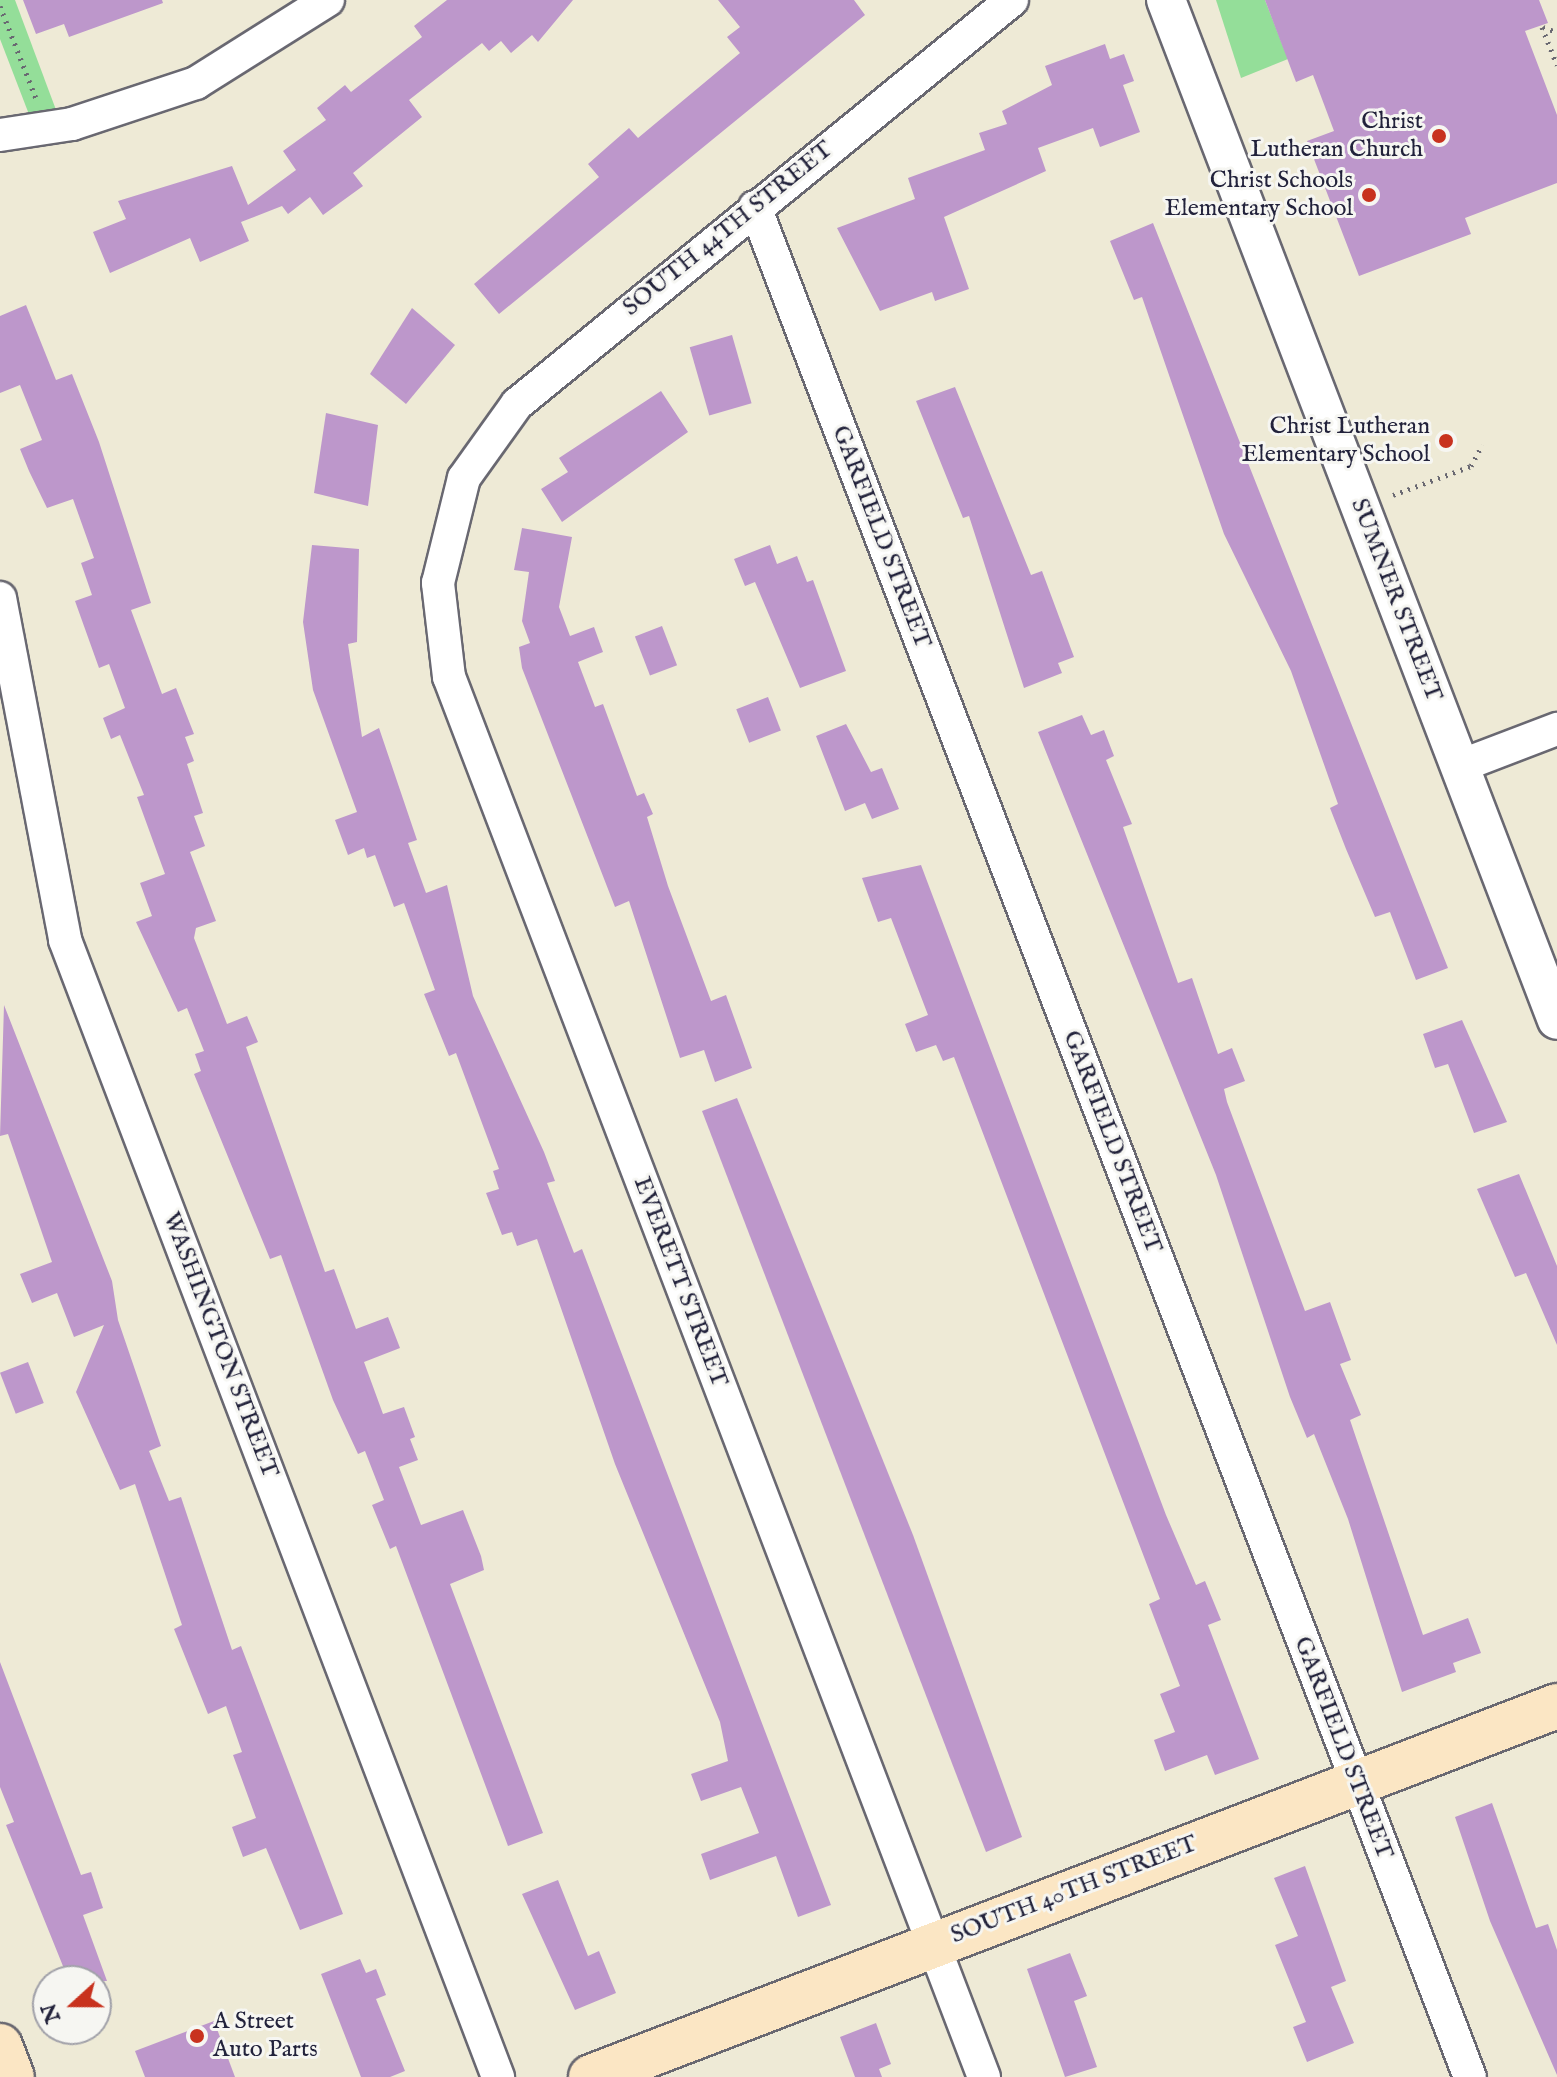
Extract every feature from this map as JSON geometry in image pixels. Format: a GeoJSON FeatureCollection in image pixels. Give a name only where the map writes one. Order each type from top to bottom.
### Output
{"type":"FeatureCollection","features":[{"type":"Feature","properties":{"kind":"main road","name":"SOUTH 40TH STREET"},"geometry":{"type":"LineString","coordinates":[[591,2077],[1557,1706]]}},
{"type":"Feature","properties":{"kind":"main road"},"geometry":{"type":"LineString","coordinates":[[0,2046],[12,2077]]}},
{"type":"Feature","properties":{"kind":"street"},"geometry":{"type":"LineString","coordinates":[[0,135],[47,128],[196,83],[328,0]]}},
{"type":"Feature","properties":{"kind":"street","name":"SOUTH 44TH STREET"},"geometry":{"type":"LineString","coordinates":[[464,478],[517,404],[1012,0]]}},
{"type":"Feature","properties":{"kind":"street","name":"SUMNER STREET"},"geometry":{"type":"LineString","coordinates":[[1166,0],[1557,1020]]}},
{"type":"Feature","properties":{"kind":"street","name":"GARFIELD STREET"},"geometry":{"type":"LineString","coordinates":[[755,207],[1470,2077]]}},
{"type":"Feature","properties":{"kind":"street","name":"EVERETT STREET"},"geometry":{"type":"LineString","coordinates":[[464,478],[438,583],[449,677],[984,2077]]}},
{"type":"Feature","properties":{"kind":"street","name":"WASHINGTON STREET"},"geometry":{"type":"LineString","coordinates":[[0,598],[65,940],[498,2077]]}},
{"type":"Feature","properties":{"kind":"street"},"geometry":{"type":"LineString","coordinates":[[1460,766],[1557,729]]}},
{"type":"Feature","properties":{"kind":"path"},"geometry":{"type":"LineString","coordinates":[[0,6],[47,128]]}},
{"type":"Feature","properties":{"kind":"path"},"geometry":{"type":"LineString","coordinates":[[1557,32],[1542,27],[1557,65]]}},
{"type":"Feature","properties":{"kind":"path"},"geometry":{"type":"LineString","coordinates":[[1393,495],[1471,466],[1482,445]]}},
{"type":"Feature","properties":{"kind":"green space"},"geometry":{"type":"Polygon","coordinates":[[[0,0],[15,0],[62,126],[35,130],[0,39],[0,0]]]}},
{"type":"Feature","properties":{"kind":"green space"},"geometry":{"type":"Polygon","coordinates":[[[1216,0],[1265,0],[1288,59],[1241,78],[1216,0]]]}},
{"type":"Feature","properties":{"kind":"building"},"geometry":{"type":"Polygon","coordinates":[[[23,0],[162,0],[163,3],[69,37],[64,24],[36,34],[23,0]]]}},
{"type":"Feature","properties":{"kind":"building"},"geometry":{"type":"Polygon","coordinates":[[[447,0],[573,0],[538,42],[532,35],[511,53],[501,41],[489,51],[482,43],[409,100],[422,117],[353,173],[363,186],[323,215],[310,197],[288,214],[282,206],[241,222],[249,241],[200,262],[190,238],[110,273],[93,232],[126,219],[118,201],[232,166],[248,205],[296,170],[283,151],[326,120],[317,108],[345,85],[351,92],[422,37],[414,26],[447,0]]]}},
{"type":"Feature","properties":{"kind":"building"},"geometry":{"type":"Polygon","coordinates":[[[718,0],[854,0],[865,15],[499,314],[474,284],[599,177],[588,164],[629,128],[638,138],[740,53],[727,37],[740,27],[718,0]]]}},
{"type":"Feature","properties":{"kind":"building","name":"Christ Lutheran Church"},"geometry":{"type":"Polygon","coordinates":[[[1265,0],[1539,0],[1548,23],[1525,31],[1557,115],[1557,183],[1465,218],[1471,234],[1359,276],[1307,141],[1334,131],[1313,75],[1296,82],[1265,0]]]}},
{"type":"Feature","properties":{"kind":"building"},"geometry":{"type":"Polygon","coordinates":[[[1105,44],[1110,59],[1124,54],[1134,81],[1123,85],[1140,132],[1100,147],[1093,128],[1038,148],[1046,171],[944,217],[969,289],[935,301],[932,292],[880,311],[837,228],[915,199],[908,178],[985,150],[979,133],[1007,124],[1002,111],[1052,85],[1045,66],[1105,44]]]}},
{"type":"Feature","properties":{"kind":"building"},"geometry":{"type":"Polygon","coordinates":[[[1153,223],[1448,968],[1416,980],[1390,912],[1375,917],[1346,849],[1330,808],[1338,804],[1291,671],[1224,534],[1142,297],[1134,300],[1110,241],[1153,223]]]}},
{"type":"Feature","properties":{"kind":"building"},"geometry":{"type":"Polygon","coordinates":[[[26,305],[56,380],[72,374],[99,442],[151,603],[131,610],[162,694],[176,688],[194,734],[185,737],[194,761],[187,764],[203,813],[194,816],[205,846],[190,852],[216,921],[196,928],[194,938],[227,1024],[247,1016],[258,1042],[246,1047],[325,1272],[334,1269],[356,1329],[388,1317],[400,1348],[364,1362],[383,1414],[404,1407],[415,1437],[410,1439],[418,1460],[399,1467],[421,1525],[463,1510],[481,1556],[484,1570],[450,1584],[543,1833],[508,1846],[396,1546],[390,1549],[372,1505],[384,1500],[365,1451],[358,1454],[333,1400],[281,1255],[270,1259],[194,1074],[201,1071],[195,1054],[204,1051],[187,1008],[178,1012],[136,922],[152,916],[140,883],[165,874],[137,797],[144,795],[120,735],[111,739],[103,718],[125,708],[109,664],[99,668],[75,601],[92,595],[81,563],[94,558],[73,499],[47,508],[29,471],[20,449],[42,440],[20,385],[0,393],[0,316],[26,305]]]}},
{"type":"Feature","properties":{"kind":"building"},"geometry":{"type":"Polygon","coordinates":[[[412,308],[455,345],[406,404],[370,374],[412,308]]]}},
{"type":"Feature","properties":{"kind":"building"},"geometry":{"type":"Polygon","coordinates":[[[732,335],[752,403],[709,415],[690,347],[732,335]]]}},
{"type":"Feature","properties":{"kind":"building"},"geometry":{"type":"Polygon","coordinates":[[[955,387],[1031,575],[1042,571],[1074,657],[1058,663],[1062,673],[1024,688],[969,516],[963,518],[916,401],[955,387]]]}},
{"type":"Feature","properties":{"kind":"building"},"geometry":{"type":"Polygon","coordinates":[[[661,391],[688,432],[562,522],[541,489],[568,472],[559,458],[661,391]]]}},
{"type":"Feature","properties":{"kind":"building"},"geometry":{"type":"Polygon","coordinates":[[[326,413],[378,425],[368,506],[314,493],[326,413]]]}},
{"type":"Feature","properties":{"kind":"building"},"geometry":{"type":"Polygon","coordinates":[[[522,528],[572,537],[559,607],[570,636],[594,627],[603,652],[578,662],[595,707],[603,704],[637,796],[644,793],[653,814],[647,817],[668,886],[711,1001],[726,995],[752,1068],[715,1082],[704,1050],[680,1058],[629,901],[615,907],[522,668],[519,647],[530,643],[522,621],[529,572],[514,570],[522,528]]]}},
{"type":"Feature","properties":{"kind":"building"},"geometry":{"type":"Polygon","coordinates":[[[312,545],[359,549],[357,642],[348,644],[362,737],[379,728],[417,840],[408,843],[426,893],[447,885],[473,996],[544,1152],[555,1181],[547,1183],[574,1253],[582,1249],[831,1905],[798,1917],[776,1856],[710,1880],[701,1854],[759,1833],[741,1787],[701,1801],[691,1774],[728,1761],[720,1722],[615,1464],[537,1239],[517,1246],[512,1232],[502,1235],[486,1193],[499,1189],[493,1171],[499,1169],[456,1053],[449,1056],[424,994],[435,990],[404,903],[394,907],[375,855],[367,858],[364,848],[348,855],[335,820],[357,812],[313,690],[303,622],[312,545]]]}},
{"type":"Feature","properties":{"kind":"building"},"geometry":{"type":"Polygon","coordinates":[[[770,545],[777,564],[797,556],[807,582],[813,580],[846,671],[800,688],[755,582],[745,586],[734,559],[770,545]]]}},
{"type":"Feature","properties":{"kind":"building"},"geometry":{"type":"Polygon","coordinates":[[[662,626],[677,665],[650,676],[635,636],[662,626]]]}},
{"type":"Feature","properties":{"kind":"building"},"geometry":{"type":"Polygon","coordinates":[[[768,697],[781,731],[749,743],[736,709],[768,697]]]}},
{"type":"Feature","properties":{"kind":"building"},"geometry":{"type":"Polygon","coordinates":[[[1082,715],[1091,735],[1104,730],[1114,756],[1106,760],[1132,824],[1123,827],[1178,983],[1192,978],[1218,1054],[1232,1048],[1245,1081],[1224,1089],[1227,1102],[1305,1311],[1330,1302],[1351,1360],[1340,1364],[1361,1415],[1350,1420],[1423,1635],[1468,1618],[1481,1653],[1453,1663],[1456,1672],[1402,1692],[1348,1519],[1314,1434],[1307,1438],[1290,1397],[1216,1175],[1038,732],[1082,715]]]}},
{"type":"Feature","properties":{"kind":"building"},"geometry":{"type":"Polygon","coordinates":[[[846,724],[871,772],[882,768],[899,809],[872,819],[865,803],[845,811],[816,736],[846,724]]]}},
{"type":"Feature","properties":{"kind":"building"},"geometry":{"type":"Polygon","coordinates":[[[921,865],[1166,1515],[1196,1585],[1205,1581],[1221,1620],[1208,1625],[1259,1759],[1215,1775],[1207,1755],[1165,1771],[1154,1740],[1175,1732],[1160,1694],[1180,1686],[1149,1604],[1160,1599],[954,1057],[943,1061],[936,1045],[916,1052],[905,1024],[928,1015],[891,918],[878,922],[862,878],[921,865]]]}},
{"type":"Feature","properties":{"kind":"building"},"geometry":{"type":"Polygon","coordinates":[[[4,1005],[112,1281],[118,1320],[161,1446],[149,1451],[169,1501],[181,1497],[232,1650],[241,1646],[343,1914],[300,1930],[266,1848],[243,1857],[232,1827],[256,1818],[233,1755],[242,1752],[226,1706],[208,1714],[174,1629],[182,1625],[135,1484],[120,1490],[76,1392],[104,1325],[74,1337],[57,1293],[32,1303],[20,1274],[52,1262],[8,1134],[0,1136],[4,1005]]]}},
{"type":"Feature","properties":{"kind":"building"},"geometry":{"type":"Polygon","coordinates":[[[1462,1020],[1507,1122],[1474,1133],[1448,1064],[1435,1068],[1423,1034],[1462,1020]]]}},
{"type":"Feature","properties":{"kind":"building"},"geometry":{"type":"Polygon","coordinates":[[[737,1098],[913,1535],[1022,1837],[986,1852],[702,1111],[737,1098]]]}},
{"type":"Feature","properties":{"kind":"building"},"geometry":{"type":"Polygon","coordinates":[[[1519,1174],[1557,1266],[1557,1345],[1526,1273],[1515,1277],[1477,1189],[1519,1174]]]}},
{"type":"Feature","properties":{"kind":"building"},"geometry":{"type":"Polygon","coordinates":[[[28,1362],[44,1403],[16,1414],[0,1373],[28,1362]]]}},
{"type":"Feature","properties":{"kind":"building"},"geometry":{"type":"Polygon","coordinates":[[[0,1662],[81,1875],[91,1872],[103,1908],[83,1915],[101,1965],[63,1965],[6,1825],[14,1822],[0,1787],[0,1662]]]}},
{"type":"Feature","properties":{"kind":"building"},"geometry":{"type":"Polygon","coordinates":[[[1492,1803],[1536,1928],[1548,1924],[1557,1950],[1557,2075],[1490,1921],[1455,1817],[1492,1803]]]}},
{"type":"Feature","properties":{"kind":"building"},"geometry":{"type":"Polygon","coordinates":[[[1305,1866],[1346,1981],[1331,1987],[1354,2043],[1307,2062],[1293,2027],[1306,2022],[1275,1945],[1298,1936],[1274,1878],[1305,1866]]]}},
{"type":"Feature","properties":{"kind":"building"},"geometry":{"type":"Polygon","coordinates":[[[558,1880],[588,1956],[599,1951],[616,1993],[575,2010],[522,1894],[558,1880]]]}},
{"type":"Feature","properties":{"kind":"building"},"geometry":{"type":"Polygon","coordinates":[[[1070,1953],[1087,1996],[1074,2001],[1097,2067],[1065,2077],[1027,1969],[1070,1953]]]}},
{"type":"Feature","properties":{"kind":"building"},"geometry":{"type":"Polygon","coordinates":[[[360,1959],[366,1973],[376,1969],[386,1995],[376,1999],[405,2071],[390,2077],[361,2077],[321,1974],[360,1959]]]}},
{"type":"Feature","properties":{"kind":"building","name":"A Street Auto Parts"},"geometry":{"type":"Polygon","coordinates":[[[214,2021],[235,2077],[145,2077],[135,2051],[214,2021]]]}},
{"type":"Feature","properties":{"kind":"building"},"geometry":{"type":"Polygon","coordinates":[[[876,2023],[891,2064],[879,2069],[882,2077],[855,2077],[840,2037],[876,2023]]]}},
{"type":"Feature","properties":{"kind":"place","name":"Christ Lutheran Church"},"geometry":{"type":"Point","coordinates":[1439,136]}},
{"type":"Feature","properties":{"kind":"place","name":"Christ Schools Elementary School"},"geometry":{"type":"Point","coordinates":[1369,195]}},
{"type":"Feature","properties":{"kind":"place","name":"Christ Lutheran Elementary School"},"geometry":{"type":"Point","coordinates":[1446,441]}},
{"type":"Feature","properties":{"kind":"place","name":"A Street Auto Parts"},"geometry":{"type":"Point","coordinates":[197,2036]}}]}
